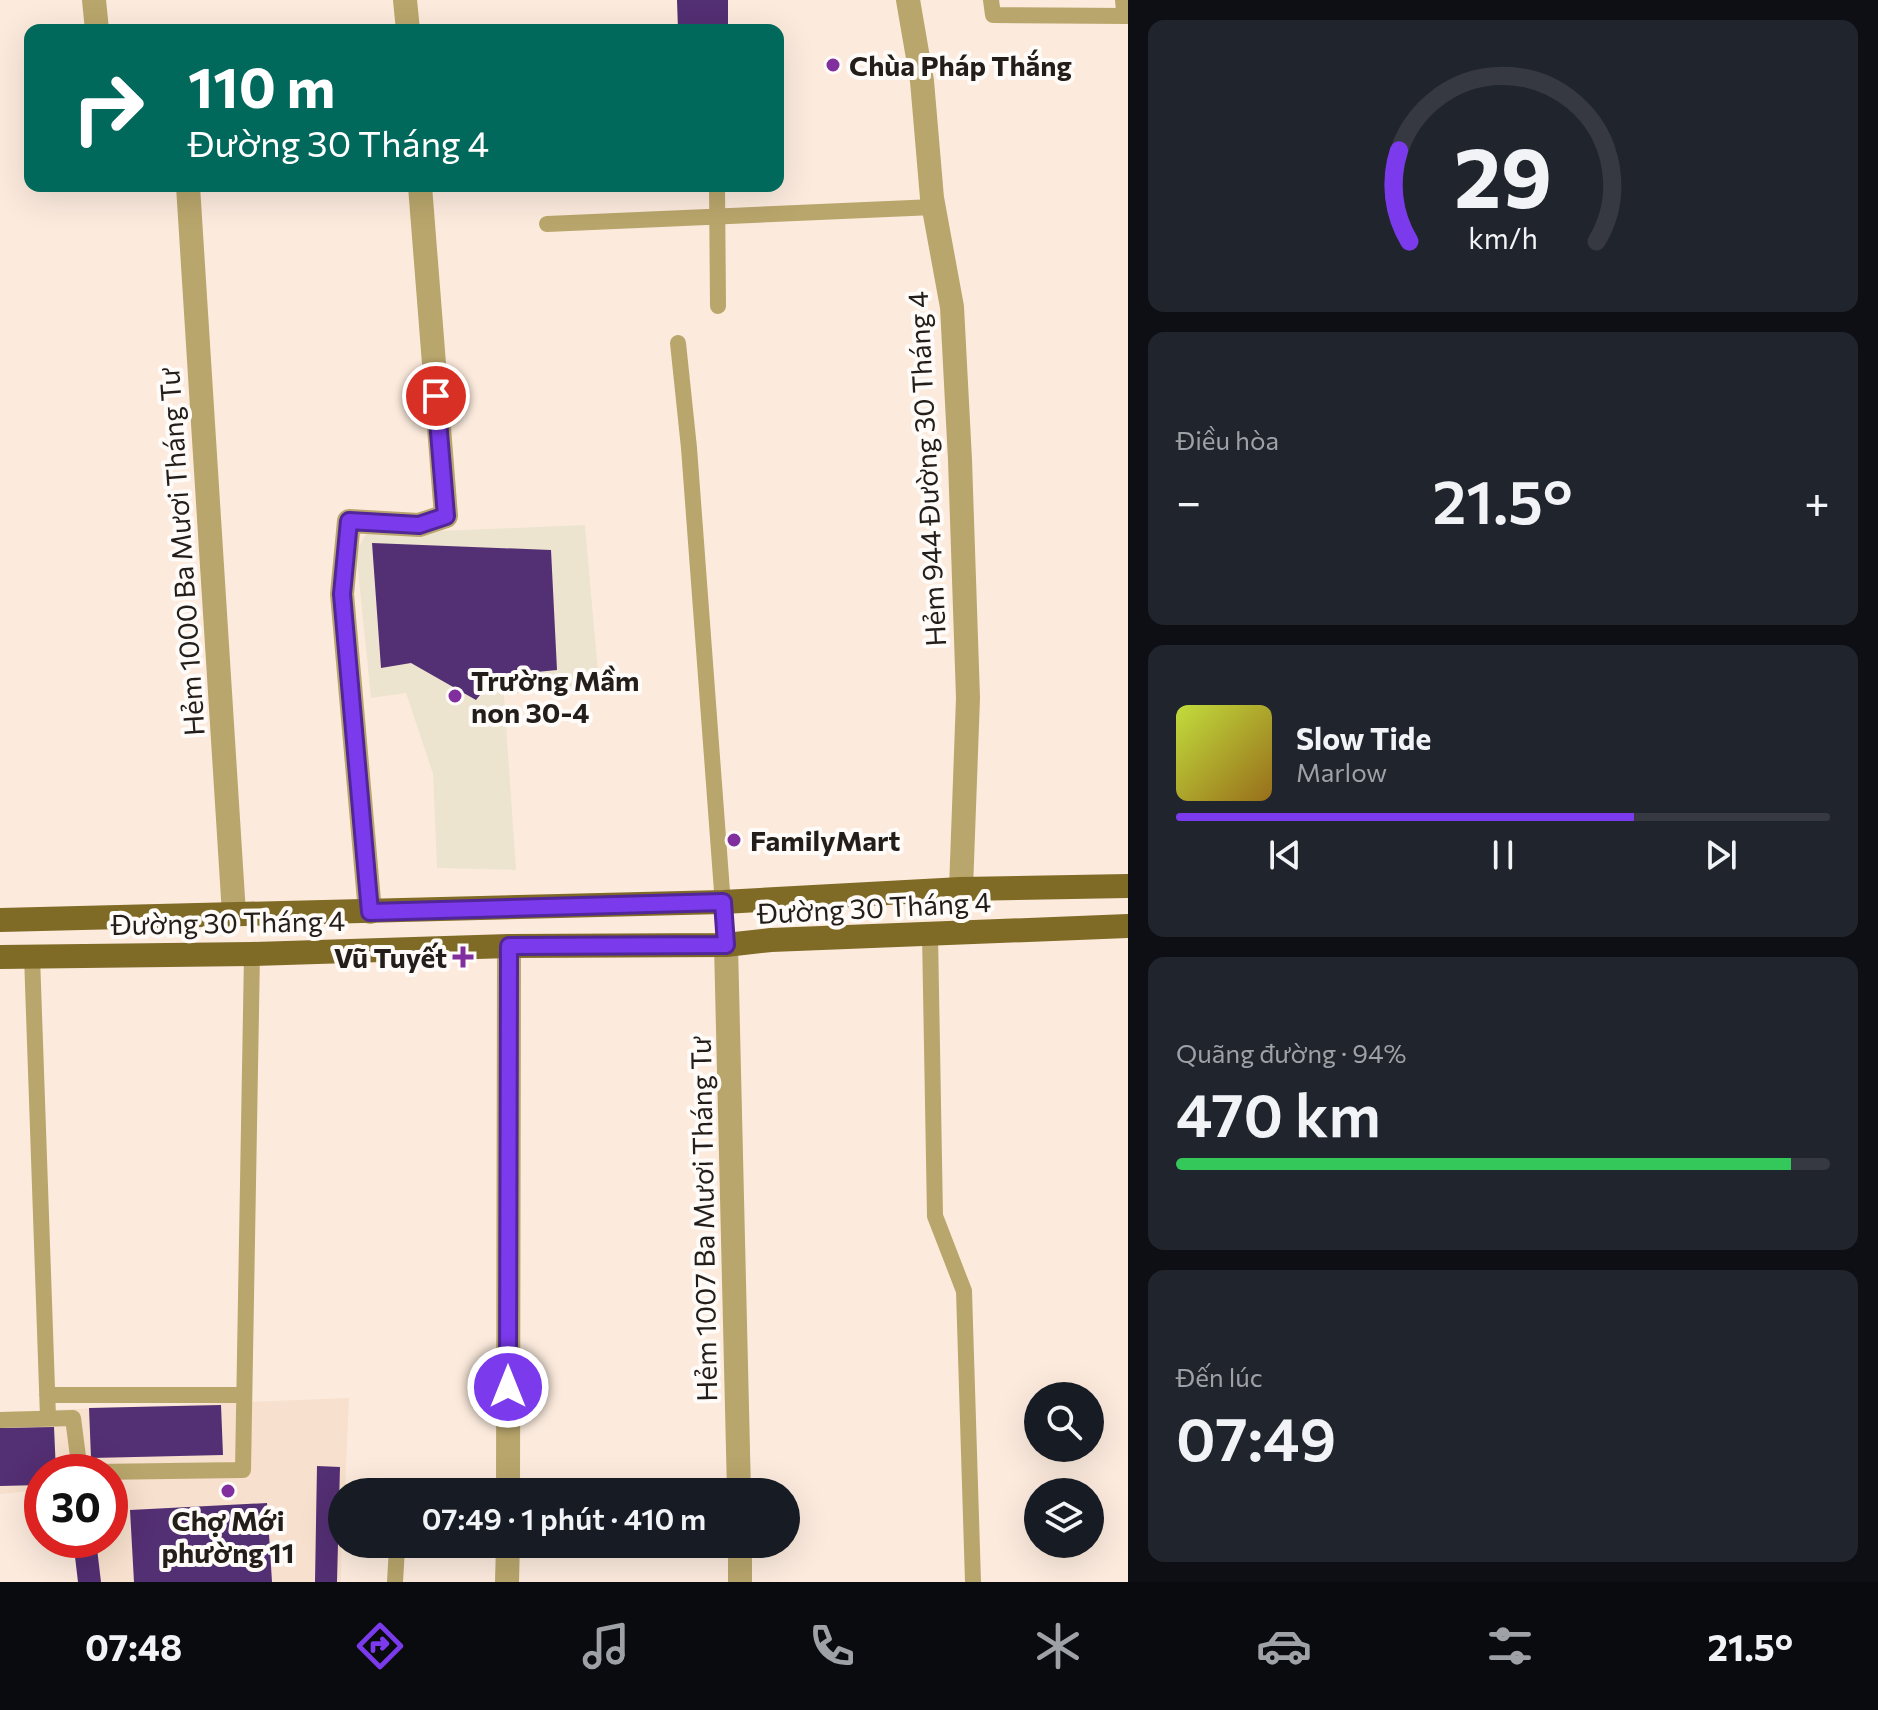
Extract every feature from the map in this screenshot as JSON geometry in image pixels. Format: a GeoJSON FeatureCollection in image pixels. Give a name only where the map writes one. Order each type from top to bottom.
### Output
{"type":"FeatureCollection","features":[{"type":"Feature","properties":{"kind":"main road","name":"Đường 30 Tháng 4"},"geometry":{"type":"LineString","coordinates":[[0,920],[723,902],[961,889],[1128,886]]}},
{"type":"Feature","properties":{"kind":"main road","name":"Đường 30 Tháng 4"},"geometry":{"type":"LineString","coordinates":[[0,957],[252,954],[509,946],[726,945],[771,940],[1128,926]]}},
{"type":"Feature","properties":{"kind":"street"},"geometry":{"type":"LineString","coordinates":[[94,0],[96,24]]}},
{"type":"Feature","properties":{"kind":"street"},"geometry":{"type":"LineString","coordinates":[[405,0],[407,24]]}},
{"type":"Feature","properties":{"kind":"street","name":"Hẻm 944 Đường 30 Tháng 4"},"geometry":{"type":"LineString","coordinates":[[908,0],[922,81],[934,207],[952,307],[968,698],[961,889]]}},
{"type":"Feature","properties":{"kind":"street"},"geometry":{"type":"LineString","coordinates":[[1127,0],[1128,14]]}},
{"type":"Feature","properties":{"kind":"street","name":"Hẻm 1000 Ba Mươi Tháng Tư"},"geometry":{"type":"LineString","coordinates":[[188,192],[234,914]]}},
{"type":"Feature","properties":{"kind":"street"},"geometry":{"type":"LineString","coordinates":[[370,912],[342,594],[349,521],[419,525],[446,516],[420,192]]}},
{"type":"Feature","properties":{"kind":"street","name":"Hẻm 1007 Ba Mươi Tháng Tư"},"geometry":{"type":"LineString","coordinates":[[726,945],[739,1478]]}},
{"type":"Feature","properties":{"kind":"street"},"geometry":{"type":"LineString","coordinates":[[508,1478],[509,946]]}},
{"type":"Feature","properties":{"kind":"street"},"geometry":{"type":"LineString","coordinates":[[507,1582],[508,1558]]}},
{"type":"Feature","properties":{"kind":"street"},"geometry":{"type":"LineString","coordinates":[[740,1558],[740,1582]]}},
{"type":"Feature","properties":{"kind":"lane"},"geometry":{"type":"LineString","coordinates":[[991,0],[993,15],[1128,14]]}},
{"type":"Feature","properties":{"kind":"lane"},"geometry":{"type":"LineString","coordinates":[[717,192],[718,306]]}},
{"type":"Feature","properties":{"kind":"lane"},"geometry":{"type":"LineString","coordinates":[[547,224],[934,207]]}},
{"type":"Feature","properties":{"kind":"lane"},"geometry":{"type":"LineString","coordinates":[[678,343],[689,448],[726,945]]}},
{"type":"Feature","properties":{"kind":"lane"},"geometry":{"type":"LineString","coordinates":[[930,934],[935,1216],[964,1291],[973,1582]]}},
{"type":"Feature","properties":{"kind":"lane"},"geometry":{"type":"LineString","coordinates":[[128,1472],[243,1470],[252,954]]}},
{"type":"Feature","properties":{"kind":"lane"},"geometry":{"type":"LineString","coordinates":[[32,956],[48,1417]]}},
{"type":"Feature","properties":{"kind":"lane"},"geometry":{"type":"LineString","coordinates":[[47,1395],[244,1395]]}},
{"type":"Feature","properties":{"kind":"lane"},"geometry":{"type":"LineString","coordinates":[[0,1420],[73,1418],[78,1454]]}},
{"type":"Feature","properties":{"kind":"lane"},"geometry":{"type":"LineString","coordinates":[[395,1582],[396,1558]]}},
{"type":"Feature","properties":{"kind":"shaded area","name":"Trường Mầm non 30-4"},"geometry":{"type":"Polygon","coordinates":[[[585,525],[599,684],[504,695],[516,870],[437,868],[433,774],[406,693],[371,698],[356,551],[366,534],[585,525]]]}},
{"type":"Feature","properties":{"kind":"shaded area","name":"Chợ Mới phường 11"},"geometry":{"type":"Polygon","coordinates":[[[349,1398],[346,1478],[328,1478],[328,1558],[341,1558],[341,1582],[82,1582],[80,1558],[128,1558],[128,1454],[24,1454],[24,1492],[0,1494],[0,1412],[349,1398]]]}},
{"type":"Feature","properties":{"kind":"building"},"geometry":{"type":"Polygon","coordinates":[[[677,0],[728,0],[728,24],[678,24],[677,0]]]}},
{"type":"Feature","properties":{"kind":"building"},"geometry":{"type":"Polygon","coordinates":[[[372,543],[551,550],[557,670],[495,676],[476,700],[411,663],[381,668],[372,543]]]}},
{"type":"Feature","properties":{"kind":"building"},"geometry":{"type":"Polygon","coordinates":[[[221,1405],[223,1455],[128,1457],[128,1454],[91,1454],[89,1408],[221,1405]]]}},
{"type":"Feature","properties":{"kind":"building"},"geometry":{"type":"Polygon","coordinates":[[[54,1427],[55,1454],[24,1454],[24,1485],[0,1486],[0,1428],[54,1427]]]}},
{"type":"Feature","properties":{"kind":"building"},"geometry":{"type":"Polygon","coordinates":[[[317,1466],[340,1467],[340,1478],[328,1478],[328,1558],[338,1558],[337,1582],[315,1582],[317,1466]]]}},
{"type":"Feature","properties":{"kind":"building"},"geometry":{"type":"Polygon","coordinates":[[[267,1503],[272,1582],[134,1582],[130,1510],[267,1503]]]}},
{"type":"Feature","properties":{"kind":"building"},"geometry":{"type":"Polygon","coordinates":[[[75,1558],[98,1558],[101,1582],[78,1582],[75,1558]]]}},
{"type":"Feature","properties":{"kind":"place","name":"Chùa Pháp Thắng"},"geometry":{"type":"Point","coordinates":[833,65]}},
{"type":"Feature","properties":{"kind":"place","name":"Trường Mầm non 30-4"},"geometry":{"type":"Point","coordinates":[455,696]}},
{"type":"Feature","properties":{"kind":"place","name":"FamilyMart"},"geometry":{"type":"Point","coordinates":[734,840]}},
{"type":"Feature","properties":{"kind":"place","name":"Vũ Tuyết"},"geometry":{"type":"Point","coordinates":[463,957]}},
{"type":"Feature","properties":{"kind":"place","name":"Chợ Mới phường 11"},"geometry":{"type":"Point","coordinates":[228,1491]}},
{"type":"Feature","properties":{"kind":"route"},"geometry":{"type":"LineString","coordinates":[[436,396],[446,516],[419,525],[349,521],[346,541],[342,594],[370,912],[723,902],[726,945],[509,946],[508,1387]]}}]}
